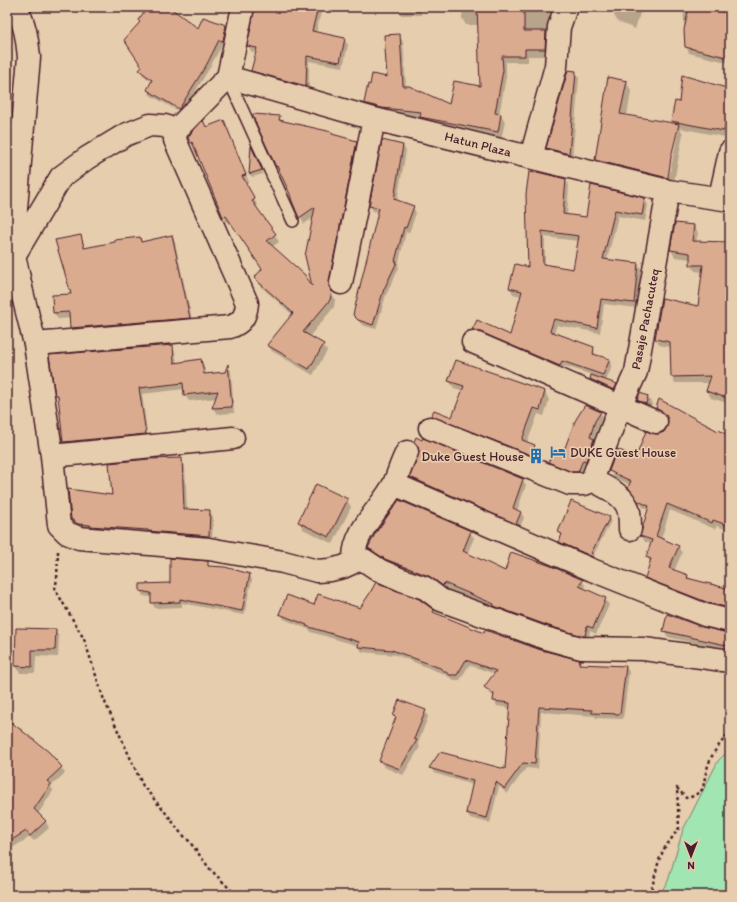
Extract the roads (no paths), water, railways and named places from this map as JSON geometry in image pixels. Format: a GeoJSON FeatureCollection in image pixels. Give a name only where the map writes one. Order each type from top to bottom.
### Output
{"type":"FeatureCollection","features":[{"type":"Feature","properties":{"kind":"street"},"geometry":{"type":"LineString","coordinates":[[15,7],[24,24],[29,57],[16,208],[14,255],[35,344],[52,456],[59,525],[67,533],[79,538],[209,549],[283,562],[317,571],[330,570],[352,563],[354,558],[354,548],[358,539],[394,484],[407,452]]}},
{"type":"Feature","properties":{"kind":"street"},"geometry":{"type":"LineString","coordinates":[[35,344],[230,327],[238,325],[243,319],[247,312],[247,303],[175,140],[176,132],[181,125],[228,77],[243,7]]}},
{"type":"Feature","properties":{"kind":"street"},"geometry":{"type":"LineString","coordinates":[[531,157],[556,66],[559,27],[566,7]]}},
{"type":"Feature","properties":{"kind":"street","name":"Hatun Plaza"},"geometry":{"type":"LineString","coordinates":[[228,77],[374,119],[668,191],[725,199]]}},
{"type":"Feature","properties":{"kind":"street"},"geometry":{"type":"LineString","coordinates":[[340,283],[374,119]]}},
{"type":"Feature","properties":{"kind":"street"},"geometry":{"type":"LineString","coordinates":[[14,255],[61,177],[87,158],[119,138],[144,127],[159,125],[165,126],[176,132]]}},
{"type":"Feature","properties":{"kind":"street"},"geometry":{"type":"LineString","coordinates":[[725,199],[730,152]]}},
{"type":"Feature","properties":{"kind":"street","name":"Pasaje Pachacuteq"},"geometry":{"type":"LineString","coordinates":[[588,482],[636,372],[668,191]]}},
{"type":"Feature","properties":{"kind":"street"},"geometry":{"type":"LineString","coordinates":[[473,342],[656,422]]}},
{"type":"Feature","properties":{"kind":"street"},"geometry":{"type":"LineString","coordinates":[[430,428],[570,484],[588,482],[614,491],[620,496],[629,511],[630,528]]}},
{"type":"Feature","properties":{"kind":"street"},"geometry":{"type":"LineString","coordinates":[[52,456],[233,438]]}},
{"type":"Feature","properties":{"kind":"street"},"geometry":{"type":"LineString","coordinates":[[394,484],[592,570],[705,614],[730,621]]}},
{"type":"Feature","properties":{"kind":"street"},"geometry":{"type":"LineString","coordinates":[[354,558],[364,560],[379,570],[425,588],[441,600],[524,631],[581,648],[644,649],[730,661]]}},
{"type":"Feature","properties":{"kind":"lane"},"geometry":{"type":"LineString","coordinates":[[228,77],[293,221]]}},
{"type":"Feature","properties":{"kind":"place","name":"DUKE Guest House"},"geometry":{"type":"Point","coordinates":[558,452]}},
{"type":"Feature","properties":{"kind":"place","name":"Duke Guest House"},"geometry":{"type":"Point","coordinates":[536,456]}}]}
